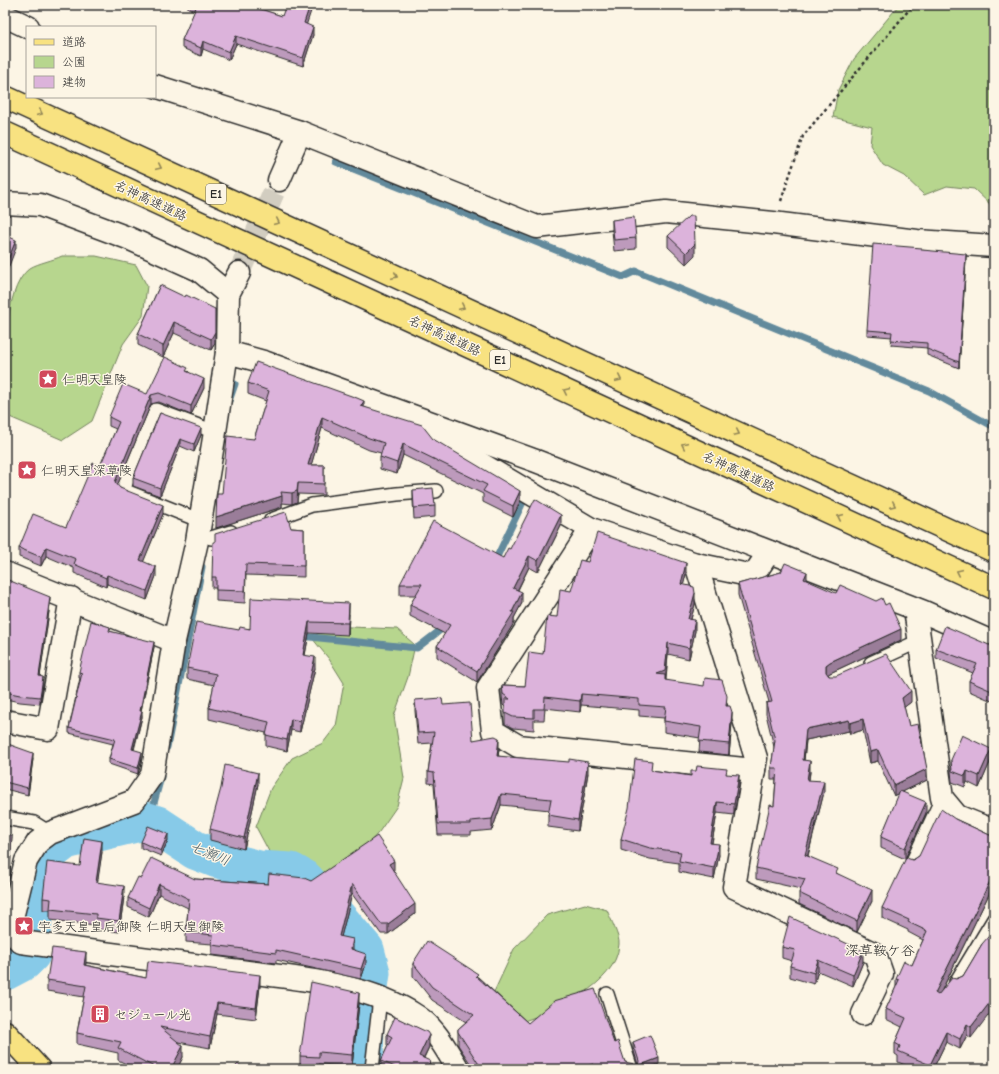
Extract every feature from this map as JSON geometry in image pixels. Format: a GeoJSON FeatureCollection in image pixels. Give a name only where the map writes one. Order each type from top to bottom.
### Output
{"type":"FeatureCollection","features":[{"type":"Feature","properties":{"kind":"main road","name":"E1"},"geometry":{"type":"LineString","coordinates":[[5,97],[994,551]]}},
{"type":"Feature","properties":{"kind":"main road","name":"名神高速道路"},"geometry":{"type":"LineString","coordinates":[[5,133],[994,588]]}},
{"type":"Feature","properties":{"kind":"main road"},"geometry":{"type":"LineString","coordinates":[[5,1032],[39,1069]]}},
{"type":"Feature","properties":{"kind":"street"},"geometry":{"type":"LineString","coordinates":[[5,16],[26,26]]}},
{"type":"Feature","properties":{"kind":"street"},"geometry":{"type":"LineString","coordinates":[[156,86],[300,132],[537,227],[666,212],[773,223],[917,241],[994,246]]}},
{"type":"Feature","properties":{"kind":"street"},"geometry":{"type":"LineString","coordinates":[[279,180],[300,132]]}},
{"type":"Feature","properties":{"kind":"street"},"geometry":{"type":"LineString","coordinates":[[5,203],[40,205],[128,238],[199,270],[228,294]]}},
{"type":"Feature","properties":{"kind":"street"},"geometry":{"type":"LineString","coordinates":[[239,273],[228,294],[227,352],[215,432],[203,535],[174,641],[152,775],[134,801],[50,832],[38,842],[26,861],[12,934],[42,945],[292,978],[371,994],[418,1017],[439,1038],[458,1069]]}},
{"type":"Feature","properties":{"kind":"street"},"geometry":{"type":"LineString","coordinates":[[227,352],[264,362],[536,461],[915,609],[994,643]]}},
{"type":"Feature","properties":{"kind":"street"},"geometry":{"type":"LineString","coordinates":[[426,422],[440,439],[591,529],[696,564],[753,576],[769,552]]}},
{"type":"Feature","properties":{"kind":"street"},"geometry":{"type":"LineString","coordinates":[[591,529],[488,688],[493,731],[518,746],[754,770]]}},
{"type":"Feature","properties":{"kind":"street"},"geometry":{"type":"LineString","coordinates":[[696,564],[756,758],[734,887],[875,954],[882,974],[863,1014]]}},
{"type":"Feature","properties":{"kind":"street"},"geometry":{"type":"LineString","coordinates":[[5,573],[71,598],[174,641]]}},
{"type":"Feature","properties":{"kind":"street"},"geometry":{"type":"LineString","coordinates":[[5,721],[48,729],[71,598]]}},
{"type":"Feature","properties":{"kind":"street"},"geometry":{"type":"LineString","coordinates":[[915,609],[942,798],[957,816],[994,831]]}},
{"type":"Feature","properties":{"kind":"lane"},"geometry":{"type":"LineString","coordinates":[[215,432],[156,410],[123,490],[203,535],[241,529]]}},
{"type":"Feature","properties":{"kind":"lane"},"geometry":{"type":"LineString","coordinates":[[256,525],[312,505],[396,494],[436,491]]}},
{"type":"Feature","properties":{"kind":"lane"},"geometry":{"type":"LineString","coordinates":[[862,667],[919,641]]}},
{"type":"Feature","properties":{"kind":"lane"},"geometry":{"type":"LineString","coordinates":[[912,863],[942,798]]}},
{"type":"Feature","properties":{"kind":"lane"},"geometry":{"type":"LineString","coordinates":[[5,818],[34,823],[50,832]]}},
{"type":"Feature","properties":{"kind":"lane"},"geometry":{"type":"LineString","coordinates":[[956,982],[994,920]]}},
{"type":"Feature","properties":{"kind":"lane"},"geometry":{"type":"LineString","coordinates":[[371,994],[372,1069]]}},
{"type":"Feature","properties":{"kind":"lane"},"geometry":{"type":"LineString","coordinates":[[607,994],[631,1069]]}},
{"type":"Feature","properties":{"kind":"path"},"geometry":{"type":"LineString","coordinates":[[773,223],[803,136],[913,5]]}},
{"type":"Feature","properties":{"kind":"green space"},"geometry":{"type":"Polygon","coordinates":[[[899,5],[994,5],[994,208],[974,189],[947,186],[924,195],[904,176],[883,165],[870,145],[872,127],[833,117],[838,90],[854,59],[899,5]]]}},
{"type":"Feature","properties":{"kind":"green space"},"geometry":{"type":"Polygon","coordinates":[[[62,256],[96,256],[136,265],[147,286],[143,316],[123,344],[92,421],[63,440],[5,415],[6,336],[13,295],[20,279],[30,268],[62,256]]]}},
{"type":"Feature","properties":{"kind":"green space"},"geometry":{"type":"Polygon","coordinates":[[[328,626],[397,629],[415,645],[408,677],[394,716],[404,778],[397,806],[379,832],[358,855],[316,877],[273,859],[256,827],[271,788],[292,758],[323,743],[336,726],[344,683],[329,659],[312,638],[328,626]]]}},
{"type":"Feature","properties":{"kind":"green space"},"geometry":{"type":"Polygon","coordinates":[[[585,904],[607,910],[619,941],[615,959],[607,973],[595,985],[580,995],[548,1012],[518,1023],[494,992],[514,949],[547,915],[585,904]]]}},
{"type":"Feature","properties":{"kind":"building"},"geometry":{"type":"Polygon","coordinates":[[[197,5],[248,5],[282,16],[286,5],[310,5],[304,23],[313,27],[303,58],[236,36],[229,52],[203,41],[201,48],[182,40],[197,5]]]}},
{"type":"Feature","properties":{"kind":"building"},"geometry":{"type":"Polygon","coordinates":[[[689,216],[694,216],[695,244],[686,253],[668,236],[689,216]]]}},
{"type":"Feature","properties":{"kind":"building"},"geometry":{"type":"Polygon","coordinates":[[[634,217],[636,238],[614,240],[612,220],[634,217]]]}},
{"type":"Feature","properties":{"kind":"building"},"geometry":{"type":"Polygon","coordinates":[[[5,235],[16,240],[5,267],[5,235]]]}},
{"type":"Feature","properties":{"kind":"building"},"geometry":{"type":"Polygon","coordinates":[[[873,244],[922,248],[922,250],[966,254],[959,362],[927,349],[927,343],[891,340],[892,332],[867,330],[873,244]]]}},
{"type":"Feature","properties":{"kind":"building"},"geometry":{"type":"Polygon","coordinates":[[[160,285],[185,297],[186,295],[215,309],[215,332],[211,339],[174,322],[163,346],[138,334],[160,285]]]}},
{"type":"Feature","properties":{"kind":"building"},"geometry":{"type":"Polygon","coordinates":[[[165,357],[188,368],[186,371],[204,379],[191,406],[159,393],[151,395],[115,482],[120,488],[163,505],[140,560],[156,567],[147,591],[107,575],[106,578],[74,564],[76,559],[46,547],[41,557],[19,548],[33,514],[66,527],[93,463],[100,466],[119,422],[109,417],[123,384],[147,394],[165,357]]]}},
{"type":"Feature","properties":{"kind":"building"},"geometry":{"type":"Polygon","coordinates":[[[256,362],[357,398],[364,401],[361,406],[422,425],[433,439],[520,491],[513,506],[483,491],[487,485],[403,444],[397,463],[380,457],[384,443],[322,417],[308,465],[324,465],[324,484],[298,483],[297,491],[292,493],[281,492],[282,496],[216,517],[217,494],[222,494],[227,436],[254,439],[269,391],[248,383],[256,362]]]}},
{"type":"Feature","properties":{"kind":"building"},"geometry":{"type":"Polygon","coordinates":[[[160,413],[201,428],[194,444],[180,439],[160,488],[133,478],[160,413]]]}},
{"type":"Feature","properties":{"kind":"building"},"geometry":{"type":"Polygon","coordinates":[[[433,488],[435,506],[414,508],[413,490],[433,488]]]}},
{"type":"Feature","properties":{"kind":"building"},"geometry":{"type":"Polygon","coordinates":[[[535,499],[561,515],[538,561],[529,556],[513,588],[522,592],[512,612],[514,612],[477,671],[437,646],[450,625],[410,605],[422,584],[400,584],[433,521],[503,558],[508,548],[510,549],[535,499]]]}},
{"type":"Feature","properties":{"kind":"building"},"geometry":{"type":"Polygon","coordinates":[[[286,512],[291,528],[304,529],[304,566],[246,564],[245,591],[216,590],[216,577],[212,577],[213,542],[215,542],[215,534],[286,512]]]}},
{"type":"Feature","properties":{"kind":"building"},"geometry":{"type":"Polygon","coordinates":[[[597,533],[686,563],[681,584],[694,587],[695,593],[688,619],[695,620],[689,648],[668,643],[665,671],[657,674],[665,675],[665,680],[704,686],[705,678],[722,680],[727,696],[726,706],[730,706],[732,712],[729,744],[699,741],[701,727],[664,721],[666,707],[639,705],[639,699],[581,694],[580,701],[545,697],[544,709],[534,709],[534,718],[513,717],[505,713],[505,699],[510,699],[503,694],[502,685],[525,686],[529,652],[543,654],[547,616],[557,617],[560,589],[571,591],[580,560],[588,562],[597,533]]]}},
{"type":"Feature","properties":{"kind":"building"},"geometry":{"type":"Polygon","coordinates":[[[785,563],[807,572],[804,579],[836,593],[840,585],[876,601],[882,598],[885,605],[889,603],[901,629],[830,662],[826,665],[826,672],[829,676],[836,676],[886,654],[911,691],[902,698],[909,726],[918,724],[927,769],[894,785],[878,750],[870,752],[863,719],[850,723],[849,720],[806,729],[803,760],[810,761],[807,780],[824,781],[805,855],[838,869],[836,873],[872,890],[857,921],[799,893],[805,879],[756,868],[770,805],[774,806],[777,768],[771,768],[775,740],[766,703],[772,702],[738,584],[781,572],[785,563]]]}},
{"type":"Feature","properties":{"kind":"building"},"geometry":{"type":"Polygon","coordinates":[[[5,580],[50,597],[39,676],[43,677],[40,697],[5,692],[5,580]]]}},
{"type":"Feature","properties":{"kind":"building"},"geometry":{"type":"Polygon","coordinates":[[[251,598],[349,603],[348,623],[309,622],[303,655],[315,657],[300,721],[291,719],[287,740],[266,735],[269,722],[209,708],[216,674],[187,668],[196,622],[239,630],[240,627],[250,629],[251,598]]]}},
{"type":"Feature","properties":{"kind":"building"},"geometry":{"type":"Polygon","coordinates":[[[91,621],[110,627],[109,631],[154,642],[140,711],[142,711],[132,749],[142,752],[138,768],[109,759],[115,739],[69,728],[82,673],[79,672],[91,621]]]}},
{"type":"Feature","properties":{"kind":"building"},"geometry":{"type":"Polygon","coordinates":[[[945,626],[989,645],[994,645],[994,692],[969,681],[977,664],[936,649],[945,626]]]}},
{"type":"Feature","properties":{"kind":"building"},"geometry":{"type":"Polygon","coordinates":[[[442,698],[443,705],[470,703],[473,740],[495,736],[499,738],[497,756],[569,762],[569,759],[588,762],[578,820],[548,815],[551,799],[501,794],[492,819],[471,821],[471,824],[438,824],[434,773],[428,772],[434,732],[418,733],[415,700],[442,698]]]}},
{"type":"Feature","properties":{"kind":"building"},"geometry":{"type":"Polygon","coordinates":[[[5,731],[8,731],[5,743],[5,731]]]}},
{"type":"Feature","properties":{"kind":"building"},"geometry":{"type":"Polygon","coordinates":[[[962,735],[991,749],[979,776],[967,771],[965,776],[952,771],[951,760],[962,735]]]}},
{"type":"Feature","properties":{"kind":"building"},"geometry":{"type":"Polygon","coordinates":[[[5,743],[33,753],[28,788],[5,782],[5,743]]]}},
{"type":"Feature","properties":{"kind":"building"},"geometry":{"type":"Polygon","coordinates":[[[635,759],[652,761],[651,770],[691,776],[691,771],[696,771],[697,766],[727,769],[726,774],[739,775],[734,804],[717,802],[710,843],[719,844],[714,868],[679,861],[681,852],[650,848],[621,839],[629,808],[635,759]]]}},
{"type":"Feature","properties":{"kind":"building"},"geometry":{"type":"Polygon","coordinates":[[[225,765],[258,773],[244,838],[210,829],[221,788],[225,765]]]}},
{"type":"Feature","properties":{"kind":"building"},"geometry":{"type":"Polygon","coordinates":[[[900,791],[926,802],[905,848],[881,837],[900,791]]]}},
{"type":"Feature","properties":{"kind":"building"},"geometry":{"type":"Polygon","coordinates":[[[941,809],[955,819],[994,837],[994,873],[935,993],[938,995],[952,978],[956,979],[963,976],[982,944],[994,930],[994,997],[971,1027],[967,1024],[960,1039],[946,1032],[930,1065],[898,1051],[900,1046],[895,1043],[906,1018],[886,1009],[899,980],[896,979],[904,961],[912,965],[927,931],[908,922],[909,920],[882,908],[906,858],[913,860],[919,856],[941,809]]]}},
{"type":"Feature","properties":{"kind":"building"},"geometry":{"type":"Polygon","coordinates":[[[5,820],[8,821],[7,835],[12,835],[10,866],[5,888],[5,820]]]}},
{"type":"Feature","properties":{"kind":"building"},"geometry":{"type":"Polygon","coordinates":[[[148,826],[168,834],[161,851],[141,842],[148,826]]]}},
{"type":"Feature","properties":{"kind":"building"},"geometry":{"type":"Polygon","coordinates":[[[377,836],[394,861],[389,864],[415,904],[388,924],[381,924],[352,884],[339,936],[353,939],[351,949],[366,954],[361,969],[276,950],[276,953],[212,945],[213,935],[186,932],[189,899],[159,884],[149,908],[128,898],[138,877],[141,878],[151,858],[195,879],[268,884],[269,874],[304,878],[311,881],[377,836]]]}},
{"type":"Feature","properties":{"kind":"building"},"geometry":{"type":"Polygon","coordinates":[[[84,838],[102,841],[96,882],[124,886],[119,921],[96,918],[96,914],[50,909],[51,899],[43,898],[47,862],[80,866],[84,838]]]}},
{"type":"Feature","properties":{"kind":"building"},"geometry":{"type":"Polygon","coordinates":[[[790,917],[863,951],[853,975],[818,960],[814,973],[790,966],[795,950],[782,947],[790,917]]]}},
{"type":"Feature","properties":{"kind":"building"},"geometry":{"type":"Polygon","coordinates":[[[427,941],[478,974],[476,976],[528,1023],[554,1001],[595,989],[614,1043],[618,1041],[625,1062],[634,1064],[636,1069],[594,1069],[593,1064],[579,1069],[513,1069],[510,1065],[506,1069],[482,1069],[458,1032],[458,1029],[474,1015],[432,987],[413,963],[427,941]]]}},
{"type":"Feature","properties":{"kind":"building"},"geometry":{"type":"Polygon","coordinates":[[[52,948],[86,952],[84,965],[146,978],[148,961],[260,975],[256,1008],[217,1003],[210,1037],[160,1027],[183,1046],[171,1069],[158,1069],[118,1048],[121,1042],[77,1033],[86,986],[47,980],[52,948]]]}},
{"type":"Feature","properties":{"kind":"building"},"geometry":{"type":"Polygon","coordinates":[[[311,982],[359,993],[352,1055],[319,1052],[319,1057],[300,1056],[311,982]]]}},
{"type":"Feature","properties":{"kind":"building"},"geometry":{"type":"Polygon","coordinates":[[[395,1017],[427,1032],[429,1035],[419,1056],[430,1061],[427,1069],[394,1069],[395,1067],[381,1061],[392,1037],[387,1034],[395,1017]]]}},
{"type":"Feature","properties":{"kind":"building"},"geometry":{"type":"Polygon","coordinates":[[[650,1035],[659,1058],[638,1066],[639,1061],[633,1042],[650,1035]]]}},
{"type":"Feature","properties":{"kind":"building"},"geometry":{"type":"Polygon","coordinates":[[[238,1064],[244,1069],[233,1069],[238,1064]]]}},
{"type":"Feature","properties":{"kind":"waterway"},"geometry":{"type":"LineString","coordinates":[[336,162],[623,277],[636,271],[929,391],[994,427]]}},
{"type":"Feature","properties":{"kind":"waterway"},"geometry":{"type":"LineString","coordinates":[[229,401],[235,384]]}},
{"type":"Feature","properties":{"kind":"waterway"},"geometry":{"type":"LineString","coordinates":[[494,563],[525,498]]}},
{"type":"Feature","properties":{"kind":"waterway"},"geometry":{"type":"LineString","coordinates":[[167,747],[202,567]]}},
{"type":"Feature","properties":{"kind":"waterway"},"geometry":{"type":"LineString","coordinates":[[300,636],[417,648],[447,625]]}},
{"type":"Feature","properties":{"kind":"waterway"},"geometry":{"type":"LineString","coordinates":[[144,821],[151,814],[161,777]]}},
{"type":"Feature","properties":{"kind":"waterway","name":"七瀬川"},"geometry":{"type":"LineString","coordinates":[[5,971],[24,961],[31,954],[35,875],[47,854],[65,840],[144,821],[157,825],[195,850],[218,859],[259,870],[291,872],[305,880],[365,950],[371,973],[365,1015],[364,1069]]}},
{"type":"Feature","properties":{"kind":"tunnel"},"geometry":{"type":"LineString","coordinates":[[239,273],[279,180]]}},
{"type":"Feature","properties":{"kind":"place","name":"仁明天皇陵"},"geometry":{"type":"Point","coordinates":[48,379]}},
{"type":"Feature","properties":{"kind":"place","name":"仁明天皇深草陵"},"geometry":{"type":"Point","coordinates":[27,470]}},
{"type":"Feature","properties":{"kind":"place","name":"宇多天皇皇后御陵 仁明天皇御陵"},"geometry":{"type":"Point","coordinates":[24,926]}},
{"type":"Feature","properties":{"kind":"place","name":"セジュール光"},"geometry":{"type":"Point","coordinates":[100,1014]}},
{"type":"Feature","properties":{"kind":"district","name":"深草鞍ケ谷"},"geometry":{"type":"Point","coordinates":[880,950]}}]}
